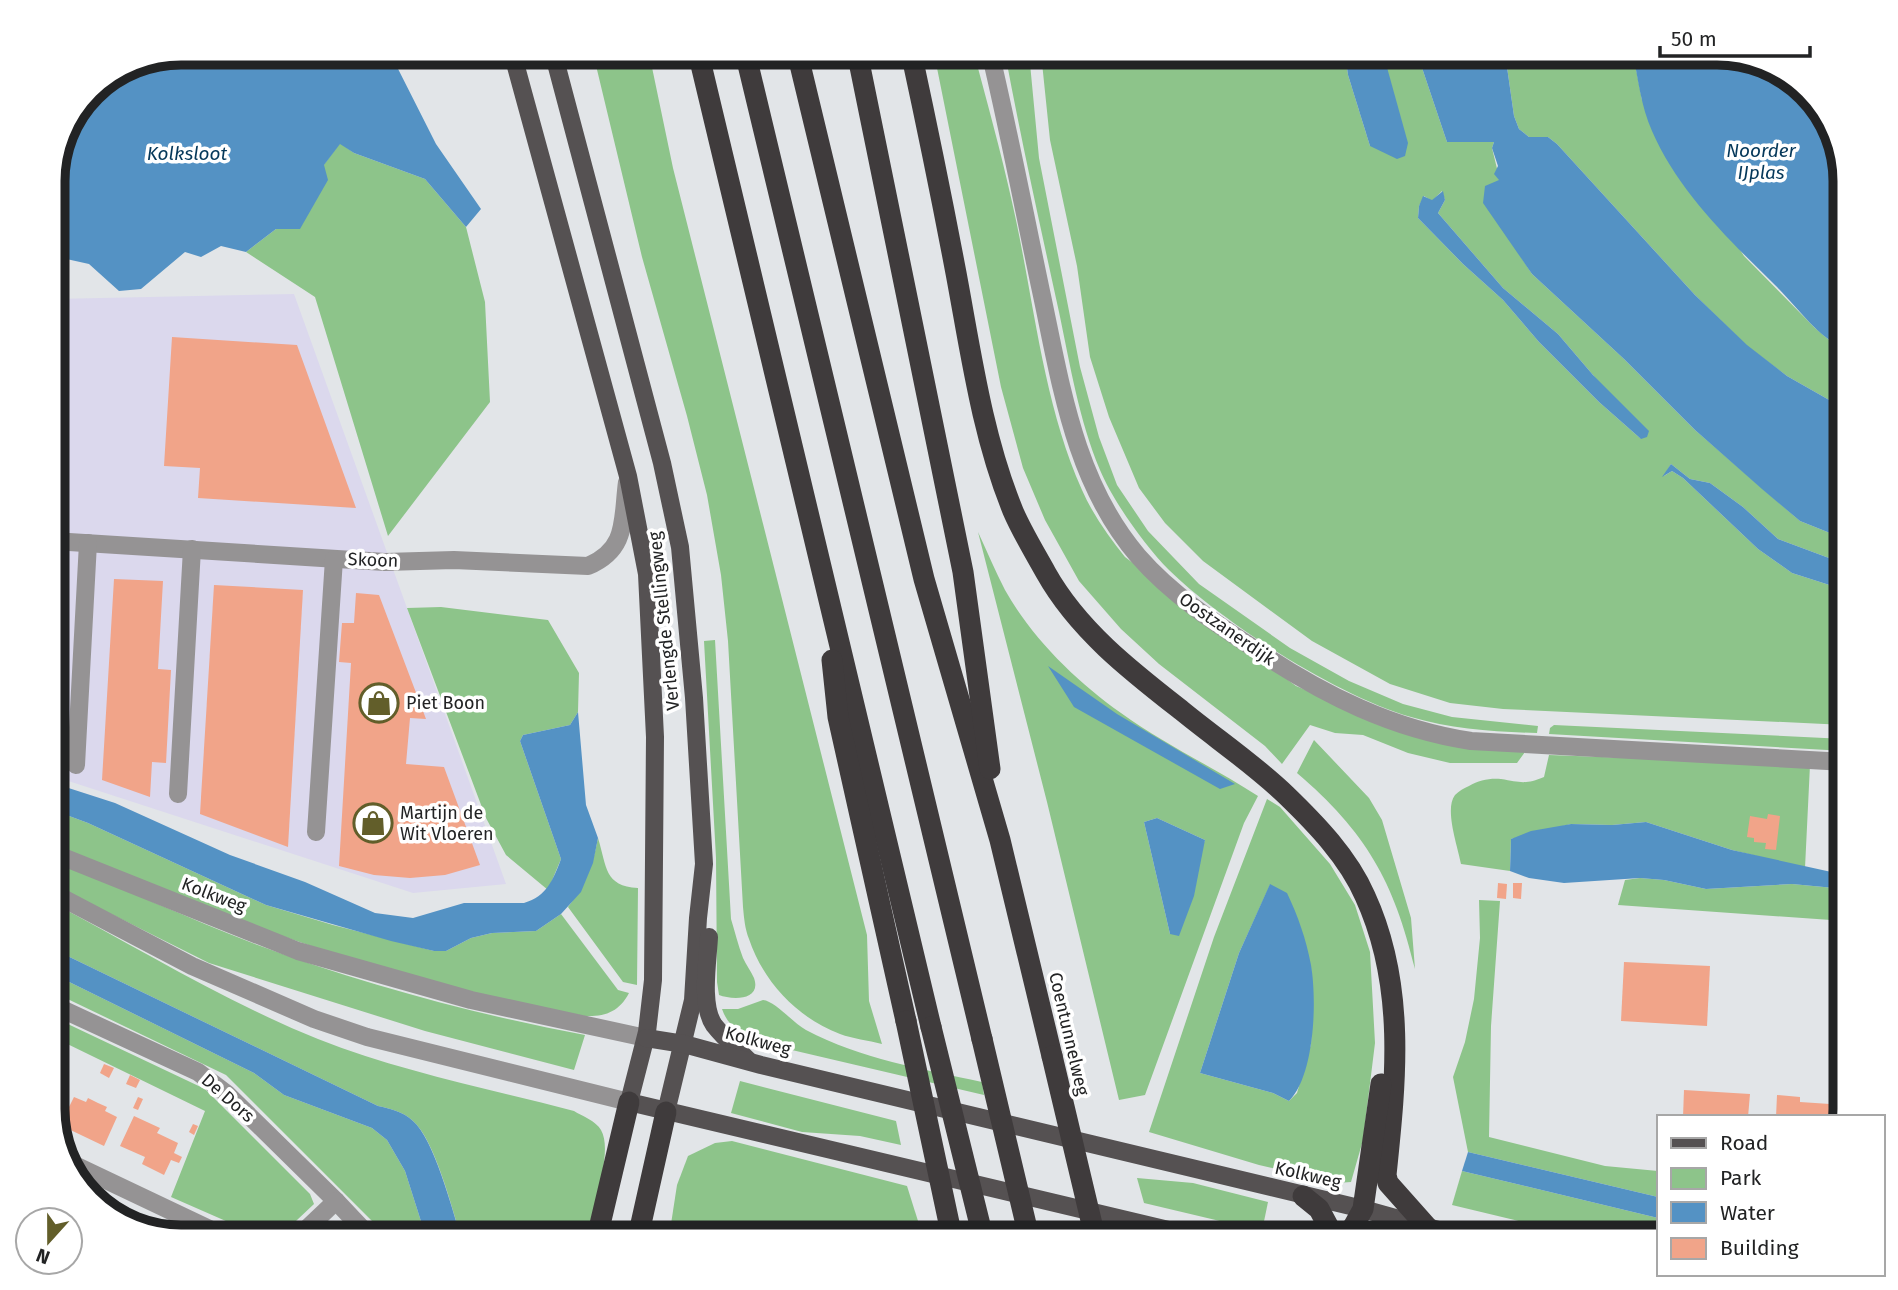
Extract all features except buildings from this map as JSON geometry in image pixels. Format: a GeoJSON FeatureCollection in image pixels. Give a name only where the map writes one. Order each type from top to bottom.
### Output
{"type":"FeatureCollection","features":[{"type":"Feature","properties":{"kind":"highway"},"geometry":{"type":"LineString","coordinates":[[701,65],[980,1225]]}},
{"type":"Feature","properties":{"kind":"highway"},"geometry":{"type":"LineString","coordinates":[[748,65],[1026,1225]]}},
{"type":"Feature","properties":{"kind":"highway"},"geometry":{"type":"LineString","coordinates":[[800,65],[924,579],[1000,840]]}},
{"type":"Feature","properties":{"kind":"highway"},"geometry":{"type":"LineString","coordinates":[[860,65],[963,572],[1000,840]]}},
{"type":"Feature","properties":{"kind":"highway"},"geometry":{"type":"LineString","coordinates":[[914,65],[976,380],[991,447],[1014,513],[1048,577],[1068,607],[1096,639],[1146,683],[1283,793],[1317,827],[1347,864],[1365,894],[1381,939],[1389,973],[1392,1009],[1396,1072],[1386,1175],[1388,1184],[1425,1225]]}},
{"type":"Feature","properties":{"kind":"highway"},"geometry":{"type":"LineString","coordinates":[[823,578],[838,717],[949,1225]]}},
{"type":"Feature","properties":{"kind":"highway","name":"Coentunnelweg"},"geometry":{"type":"LineString","coordinates":[[1000,840],[1092,1225]]}},
{"type":"Feature","properties":{"kind":"highway"},"geometry":{"type":"LineString","coordinates":[[1354,1225],[1363,1209],[1392,1009]]}},
{"type":"Feature","properties":{"kind":"highway"},"geometry":{"type":"LineString","coordinates":[[600,1225],[629,1102]]}},
{"type":"Feature","properties":{"kind":"highway"},"geometry":{"type":"LineString","coordinates":[[641,1225],[666,1112]]}},
{"type":"Feature","properties":{"kind":"highway"},"geometry":{"type":"LineString","coordinates":[[1303,1196],[1319,1209],[1328,1225]]}},
{"type":"Feature","properties":{"kind":"main road","name":"Verlengde Stellingweg"},"geometry":{"type":"LineString","coordinates":[[516,65],[628,476],[648,574],[655,737],[653,980],[646,1038],[629,1102]]}},
{"type":"Feature","properties":{"kind":"main road","name":"Verlengde Stellingweg"},"geometry":{"type":"LineString","coordinates":[[556,65],[662,463],[680,547],[694,698],[704,864],[693,1000],[666,1112]]}},
{"type":"Feature","properties":{"kind":"main road"},"geometry":{"type":"LineString","coordinates":[[704,864],[710,918],[706,992],[710,1017],[750,1062]]}},
{"type":"Feature","properties":{"kind":"main road","name":"Kolkweg"},"geometry":{"type":"LineString","coordinates":[[646,1038],[684,1044],[1363,1209],[1418,1225]]}},
{"type":"Feature","properties":{"kind":"main road"},"geometry":{"type":"LineString","coordinates":[[629,1102],[1147,1225]]}},
{"type":"Feature","properties":{"kind":"street","name":"Oostzanerdijk"},"geometry":{"type":"LineString","coordinates":[[993,65],[1070,425],[1087,474],[1104,508],[1138,556],[1170,589],[1213,622],[1305,681],[1346,703],[1415,729],[1445,737],[1471,741],[1833,761]]}},
{"type":"Feature","properties":{"kind":"street","name":"Skoon"},"geometry":{"type":"LineString","coordinates":[[65,542],[385,562],[454,560],[587,566],[604,559],[613,551],[620,533],[628,476]]}},
{"type":"Feature","properties":{"kind":"street"},"geometry":{"type":"LineString","coordinates":[[76,765],[88,543]]}},
{"type":"Feature","properties":{"kind":"street"},"geometry":{"type":"LineString","coordinates":[[178,794],[192,549]]}},
{"type":"Feature","properties":{"kind":"street"},"geometry":{"type":"LineString","coordinates":[[316,832],[334,559]]}},
{"type":"Feature","properties":{"kind":"street","name":"Kolkweg"},"geometry":{"type":"LineString","coordinates":[[65,858],[298,951],[471,1000],[646,1038]]}},
{"type":"Feature","properties":{"kind":"street"},"geometry":{"type":"LineString","coordinates":[[65,899],[192,966],[314,1019],[367,1037],[629,1102]]}},
{"type":"Feature","properties":{"kind":"street","name":"De Dors"},"geometry":{"type":"LineString","coordinates":[[65,1011],[198,1072],[227,1094],[359,1225]]}},
{"type":"Feature","properties":{"kind":"street"},"geometry":{"type":"LineString","coordinates":[[81,1168],[201,1225]]}},
{"type":"Feature","properties":{"kind":"street"},"geometry":{"type":"LineString","coordinates":[[311,1225],[336,1201]]}},
{"type":"Feature","properties":{"kind":"shaded area"},"geometry":{"type":"Polygon","coordinates":[[[294,294],[506,884],[413,893],[65,780],[65,299],[294,294]]]}},
{"type":"Feature","properties":{"kind":"green space"},"geometry":{"type":"Polygon","coordinates":[[[596,65],[652,65],[673,168],[867,935],[869,1001],[882,1044],[840,1034],[824,1027],[796,1008],[763,969],[748,935],[743,907],[728,641],[721,575],[707,495],[642,257],[596,65]]]}},
{"type":"Feature","properties":{"kind":"green space"},"geometry":{"type":"Polygon","coordinates":[[[936,65],[977,65],[1012,202],[1057,421],[1086,499],[1125,557],[1296,686],[1427,740],[1525,752],[1517,763],[1450,763],[1408,753],[1363,735],[1335,733],[1310,725],[1282,764],[1265,746],[1159,664],[1121,629],[1079,581],[1045,520],[1023,468],[1001,387],[936,65]]]}},
{"type":"Feature","properties":{"kind":"green space"},"geometry":{"type":"Polygon","coordinates":[[[1007,65],[1030,65],[1039,158],[1080,367],[1099,437],[1117,485],[1148,531],[1199,584],[1290,648],[1349,681],[1403,704],[1452,717],[1538,726],[1537,733],[1474,729],[1426,721],[1350,693],[1283,656],[1219,612],[1169,570],[1150,549],[1130,523],[1106,482],[1086,432],[1007,65]]]}},
{"type":"Feature","properties":{"kind":"green space"},"geometry":{"type":"Polygon","coordinates":[[[1042,65],[1347,65],[1370,146],[1387,73],[1385,65],[1421,65],[1447,142],[1494,142],[1492,148],[1517,251],[1532,274],[1624,359],[1695,430],[1800,521],[1833,534],[1833,560],[1778,539],[1743,507],[1710,483],[1690,479],[1671,464],[1664,476],[1672,471],[1683,478],[1758,549],[1792,573],[1833,586],[1833,724],[1503,709],[1450,703],[1390,684],[1312,641],[1203,561],[1165,523],[1139,488],[1109,417],[1090,357],[1077,266],[1050,140],[1042,65]],[[1442,191],[1432,201],[1424,196],[1419,206],[1418,218],[1503,300],[1539,342],[1599,402],[1641,439],[1558,334],[1503,288],[1438,213],[1445,200],[1442,191]]]}},
{"type":"Feature","properties":{"kind":"green space"},"geometry":{"type":"Polygon","coordinates":[[[1507,65],[1635,65],[1642,100],[1744,256],[1815,328],[1833,342],[1833,402],[1787,376],[1747,346],[1695,295],[1557,144],[1548,137],[1529,137],[1519,129],[1514,116],[1507,65]]]}},
{"type":"Feature","properties":{"kind":"green space"},"geometry":{"type":"Polygon","coordinates":[[[340,143],[354,153],[425,179],[466,227],[485,302],[490,402],[388,536],[315,297],[246,252],[276,229],[340,143]]]}},
{"type":"Feature","properties":{"kind":"green space"},"geometry":{"type":"Polygon","coordinates":[[[978,532],[1001,583],[1016,608],[1056,658],[1104,700],[1137,724],[1258,796],[1244,823],[1145,1095],[1119,1100],[978,532]],[[1157,818],[1144,822],[1170,934],[1205,840],[1157,818]]]}},
{"type":"Feature","properties":{"kind":"green space"},"geometry":{"type":"Polygon","coordinates":[[[441,607],[548,620],[579,673],[578,712],[570,725],[523,735],[520,741],[561,859],[548,890],[506,855],[486,818],[407,608],[441,607]]]}},
{"type":"Feature","properties":{"kind":"green space"},"geometry":{"type":"Polygon","coordinates":[[[715,640],[731,919],[755,986],[750,995],[738,998],[719,995],[717,982],[716,858],[704,641],[715,640]]]}},
{"type":"Feature","properties":{"kind":"green space"},"geometry":{"type":"Polygon","coordinates":[[[1554,725],[1833,738],[1833,750],[1549,734],[1554,725]]]}},
{"type":"Feature","properties":{"kind":"green space"},"geometry":{"type":"Polygon","coordinates":[[[1314,740],[1369,798],[1382,820],[1411,918],[1415,969],[1397,910],[1374,860],[1342,816],[1297,773],[1314,740]]]}},
{"type":"Feature","properties":{"kind":"green space"},"geometry":{"type":"Polygon","coordinates":[[[1549,755],[1810,765],[1805,868],[1732,850],[1646,822],[1571,824],[1511,839],[1510,871],[1461,864],[1451,819],[1455,795],[1485,780],[1537,780],[1544,777],[1549,755]]]}},
{"type":"Feature","properties":{"kind":"green space"},"geometry":{"type":"Polygon","coordinates":[[[1267,799],[1280,807],[1330,864],[1355,905],[1370,952],[1375,1043],[1363,1140],[1351,1182],[1337,1183],[1259,1165],[1149,1132],[1214,937],[1267,799]],[[1270,885],[1239,953],[1200,1073],[1273,1093],[1289,1101],[1297,1093],[1311,1044],[1311,967],[1270,885]]]}},
{"type":"Feature","properties":{"kind":"green space"},"geometry":{"type":"Polygon","coordinates":[[[65,814],[266,905],[434,951],[446,951],[471,938],[492,933],[536,931],[561,914],[618,990],[629,993],[621,1005],[611,1012],[584,1016],[449,988],[343,957],[213,912],[65,849],[65,814]]]}},
{"type":"Feature","properties":{"kind":"green space"},"geometry":{"type":"Polygon","coordinates":[[[598,838],[606,866],[613,879],[638,888],[637,985],[623,982],[568,907],[588,875],[598,838]]]}},
{"type":"Feature","properties":{"kind":"green space"},"geometry":{"type":"Polygon","coordinates":[[[65,865],[230,934],[335,972],[461,1008],[585,1035],[574,1070],[425,1031],[209,963],[65,891],[65,865]]]}},
{"type":"Feature","properties":{"kind":"green space"},"geometry":{"type":"Polygon","coordinates":[[[1625,880],[1664,880],[1706,889],[1792,884],[1833,888],[1833,920],[1618,905],[1625,880]]]}},
{"type":"Feature","properties":{"kind":"green space"},"geometry":{"type":"Polygon","coordinates":[[[1479,900],[1500,901],[1491,1026],[1489,1137],[1605,1166],[1657,1171],[1657,1197],[1468,1152],[1453,1077],[1465,1042],[1474,999],[1480,938],[1479,900]]]}},
{"type":"Feature","properties":{"kind":"green space"},"geometry":{"type":"Polygon","coordinates":[[[65,910],[217,992],[318,1039],[412,1070],[574,1111],[589,1119],[601,1130],[605,1152],[590,1225],[457,1225],[429,1143],[421,1130],[409,1118],[378,1106],[65,955],[65,910]]]}},
{"type":"Feature","properties":{"kind":"green space"},"geometry":{"type":"Polygon","coordinates":[[[65,980],[254,1073],[284,1095],[372,1128],[387,1140],[405,1171],[422,1225],[376,1225],[226,1075],[65,998],[65,980]]]}},
{"type":"Feature","properties":{"kind":"green space"},"geometry":{"type":"Polygon","coordinates":[[[763,1000],[773,1004],[806,1030],[827,1040],[892,1062],[982,1082],[984,1095],[758,1042],[758,1038],[732,1025],[722,1009],[738,1009],[763,1000]]]}},
{"type":"Feature","properties":{"kind":"green space"},"geometry":{"type":"Polygon","coordinates":[[[65,1023],[205,1089],[310,1194],[314,1204],[292,1225],[235,1225],[171,1197],[205,1111],[65,1043],[65,1023]]]}},
{"type":"Feature","properties":{"kind":"green space"},"geometry":{"type":"Polygon","coordinates":[[[740,1081],[896,1121],[901,1145],[860,1136],[802,1132],[731,1113],[740,1081]]]}},
{"type":"Feature","properties":{"kind":"green space"},"geometry":{"type":"Polygon","coordinates":[[[732,1141],[907,1186],[919,1225],[671,1225],[677,1185],[688,1156],[715,1143],[732,1141]]]}},
{"type":"Feature","properties":{"kind":"green space"},"geometry":{"type":"Polygon","coordinates":[[[1462,1171],[1657,1218],[1657,1225],[1535,1225],[1452,1205],[1462,1171]]]}},
{"type":"Feature","properties":{"kind":"green space"},"geometry":{"type":"Polygon","coordinates":[[[1137,1178],[1193,1183],[1268,1202],[1263,1225],[1237,1225],[1144,1203],[1137,1178]]]}},
{"type":"Feature","properties":{"kind":"water","name":"Kolksloot"},"geometry":{"type":"Polygon","coordinates":[[[396,65],[436,144],[481,209],[466,227],[425,179],[354,153],[340,144],[324,165],[328,180],[300,229],[276,229],[246,252],[221,246],[201,257],[185,252],[141,289],[119,291],[89,264],[65,259],[65,173],[69,151],[77,129],[89,110],[104,94],[123,80],[158,67],[396,65]]]}},
{"type":"Feature","properties":{"kind":"water"},"geometry":{"type":"Polygon","coordinates":[[[1347,65],[1386,65],[1408,143],[1405,156],[1397,159],[1370,146],[1347,65]]]}},
{"type":"Feature","properties":{"kind":"water"},"geometry":{"type":"Polygon","coordinates":[[[1421,65],[1507,65],[1514,116],[1519,129],[1529,137],[1548,137],[1557,144],[1695,295],[1747,345],[1787,376],[1833,402],[1833,534],[1800,521],[1762,489],[1695,430],[1624,359],[1532,274],[1483,203],[1485,186],[1499,180],[1494,174],[1498,166],[1492,148],[1494,142],[1447,142],[1421,65]]]}},
{"type":"Feature","properties":{"kind":"water","name":"Noorder IJplas"},"geometry":{"type":"Polygon","coordinates":[[[1635,65],[1732,66],[1755,71],[1782,84],[1814,116],[1827,143],[1833,181],[1833,342],[1816,329],[1690,194],[1652,131],[1635,65]]]}},
{"type":"Feature","properties":{"kind":"water"},"geometry":{"type":"Polygon","coordinates":[[[1443,191],[1445,200],[1438,213],[1503,288],[1558,334],[1593,375],[1649,431],[1647,437],[1641,439],[1599,402],[1539,342],[1503,300],[1418,218],[1423,196],[1432,200],[1443,191]]]}},
{"type":"Feature","properties":{"kind":"water"},"geometry":{"type":"Polygon","coordinates":[[[1671,464],[1690,479],[1710,483],[1743,507],[1778,539],[1833,560],[1833,586],[1792,573],[1758,549],[1683,478],[1672,471],[1662,477],[1671,464]]]}},
{"type":"Feature","properties":{"kind":"water"},"geometry":{"type":"Polygon","coordinates":[[[1048,666],[1117,714],[1235,784],[1220,789],[1074,707],[1048,666]]]}},
{"type":"Feature","properties":{"kind":"water"},"geometry":{"type":"Polygon","coordinates":[[[578,712],[586,805],[598,838],[593,863],[581,892],[561,914],[536,931],[492,933],[471,938],[446,951],[434,951],[391,941],[266,905],[65,814],[65,787],[115,803],[230,855],[305,882],[375,913],[413,918],[464,903],[524,903],[544,892],[561,859],[520,741],[523,735],[570,725],[578,712]]]}},
{"type":"Feature","properties":{"kind":"water"},"geometry":{"type":"Polygon","coordinates":[[[1157,818],[1205,840],[1194,896],[1179,936],[1170,934],[1144,822],[1157,818]]]}},
{"type":"Feature","properties":{"kind":"water"},"geometry":{"type":"Polygon","coordinates":[[[1646,822],[1732,850],[1833,872],[1833,888],[1792,884],[1706,889],[1640,878],[1564,883],[1529,878],[1510,871],[1511,839],[1531,831],[1571,824],[1646,822]]]}},
{"type":"Feature","properties":{"kind":"water"},"geometry":{"type":"Polygon","coordinates":[[[1270,884],[1287,893],[1307,946],[1313,980],[1314,1017],[1309,1056],[1298,1089],[1289,1101],[1273,1093],[1200,1073],[1239,953],[1270,884]]]}},
{"type":"Feature","properties":{"kind":"water"},"geometry":{"type":"Polygon","coordinates":[[[65,955],[378,1106],[409,1118],[421,1130],[435,1158],[457,1225],[422,1225],[405,1171],[387,1140],[372,1128],[284,1095],[254,1073],[65,980],[65,955]]]}},
{"type":"Feature","properties":{"kind":"water"},"geometry":{"type":"Polygon","coordinates":[[[1468,1152],[1657,1197],[1657,1218],[1462,1171],[1468,1152]]]}},
{"type":"Feature","properties":{"kind":"place","name":"Piet Boon"},"geometry":{"type":"Point","coordinates":[379,703]}},
{"type":"Feature","properties":{"kind":"place","name":"Martijn de Wit Vloeren"},"geometry":{"type":"Point","coordinates":[373,823]}}]}
